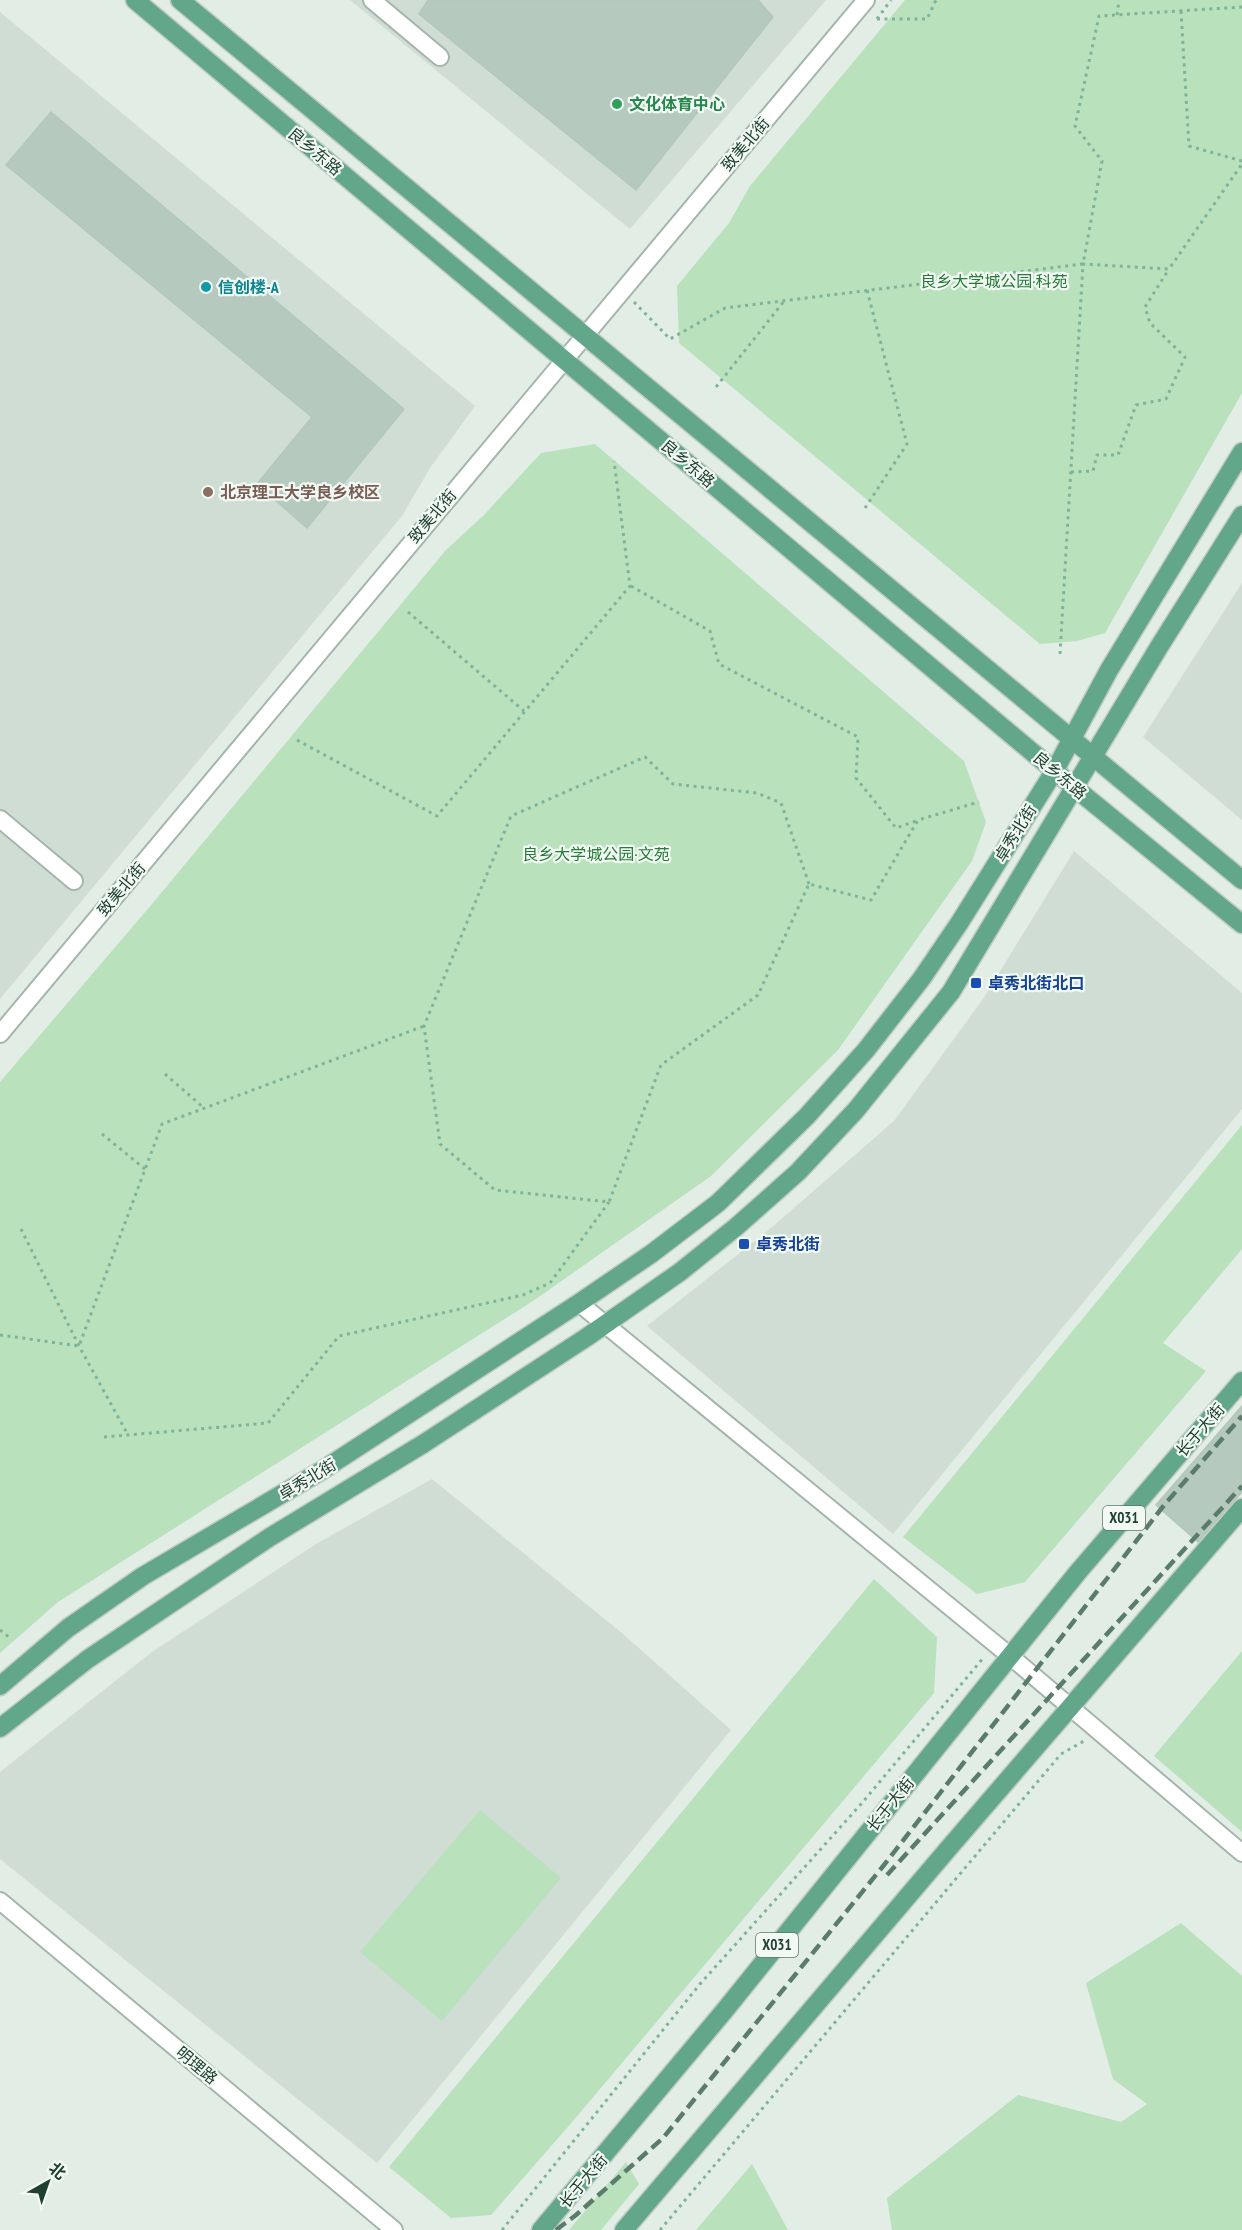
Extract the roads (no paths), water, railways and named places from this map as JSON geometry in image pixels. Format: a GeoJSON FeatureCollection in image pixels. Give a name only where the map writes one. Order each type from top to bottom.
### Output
{"type":"FeatureCollection","features":[{"type":"Feature","properties":{"kind":"main road","name":"良乡东路"},"geometry":{"type":"LineString","coordinates":[[135,0],[1075,788],[1242,924]]}},
{"type":"Feature","properties":{"kind":"main road","name":"良乡东路"},"geometry":{"type":"LineString","coordinates":[[180,0],[1242,880]]}},
{"type":"Feature","properties":{"kind":"main road","name":"卓秀北街"},"geometry":{"type":"LineString","coordinates":[[0,1686],[68,1628],[143,1576],[321,1471],[579,1303],[718,1203],[807,1116],[866,1050],[922,978],[960,922],[1055,770],[1109,670],[1242,452]]}},
{"type":"Feature","properties":{"kind":"main road"},"geometry":{"type":"LineString","coordinates":[[0,1728],[88,1659],[260,1543],[423,1444],[680,1272],[736,1227],[798,1172],[856,1110],[951,992],[1159,647],[1242,515]]}},
{"type":"Feature","properties":{"kind":"main road","name":"长于大街"},"geometry":{"type":"LineString","coordinates":[[541,2230],[725,2010],[1078,1572],[1242,1381]]}},
{"type":"Feature","properties":{"kind":"main road"},"geometry":{"type":"LineString","coordinates":[[624,2230],[1242,1508]]}},
{"type":"Feature","properties":{"kind":"street"},"geometry":{"type":"LineString","coordinates":[[373,0],[440,57]]}},
{"type":"Feature","properties":{"kind":"street","name":"致美北街"},"geometry":{"type":"LineString","coordinates":[[0,1034],[866,0]]}},
{"type":"Feature","properties":{"kind":"street"},"geometry":{"type":"LineString","coordinates":[[0,819],[74,881]]}},
{"type":"Feature","properties":{"kind":"street"},"geometry":{"type":"LineString","coordinates":[[579,1303],[1010,1656],[1242,1852]]}},
{"type":"Feature","properties":{"kind":"street","name":"明理路"},"geometry":{"type":"LineString","coordinates":[[0,1901],[394,2230]]}},
{"type":"Feature","properties":{"kind":"railway"},"geometry":{"type":"LineString","coordinates":[[556,2230],[663,2138],[884,1865],[1165,1504],[1242,1416]]}},
{"type":"Feature","properties":{"kind":"railway"},"geometry":{"type":"LineString","coordinates":[[887,1875],[1242,1486]]}},
{"type":"Feature","properties":{"kind":"place","name":"文化体育中心"},"geometry":{"type":"Point","coordinates":[617,104]}},
{"type":"Feature","properties":{"kind":"place","name":"信创楼-A"},"geometry":{"type":"Point","coordinates":[206,287]}},
{"type":"Feature","properties":{"kind":"place","name":"北京理工大学良乡校区"},"geometry":{"type":"Point","coordinates":[208,492]}},
{"type":"Feature","properties":{"kind":"place","name":"卓秀北街北口"},"geometry":{"type":"Point","coordinates":[976,983]}},
{"type":"Feature","properties":{"kind":"place","name":"卓秀北街"},"geometry":{"type":"Point","coordinates":[744,1244]}},
{"type":"Feature","properties":{"kind":"park label","name":"良乡大学城公园·科苑"},"geometry":{"type":"Point","coordinates":[994,281]}},
{"type":"Feature","properties":{"kind":"park label","name":"良乡大学城公园·文苑"},"geometry":{"type":"Point","coordinates":[596,854]}}]}
